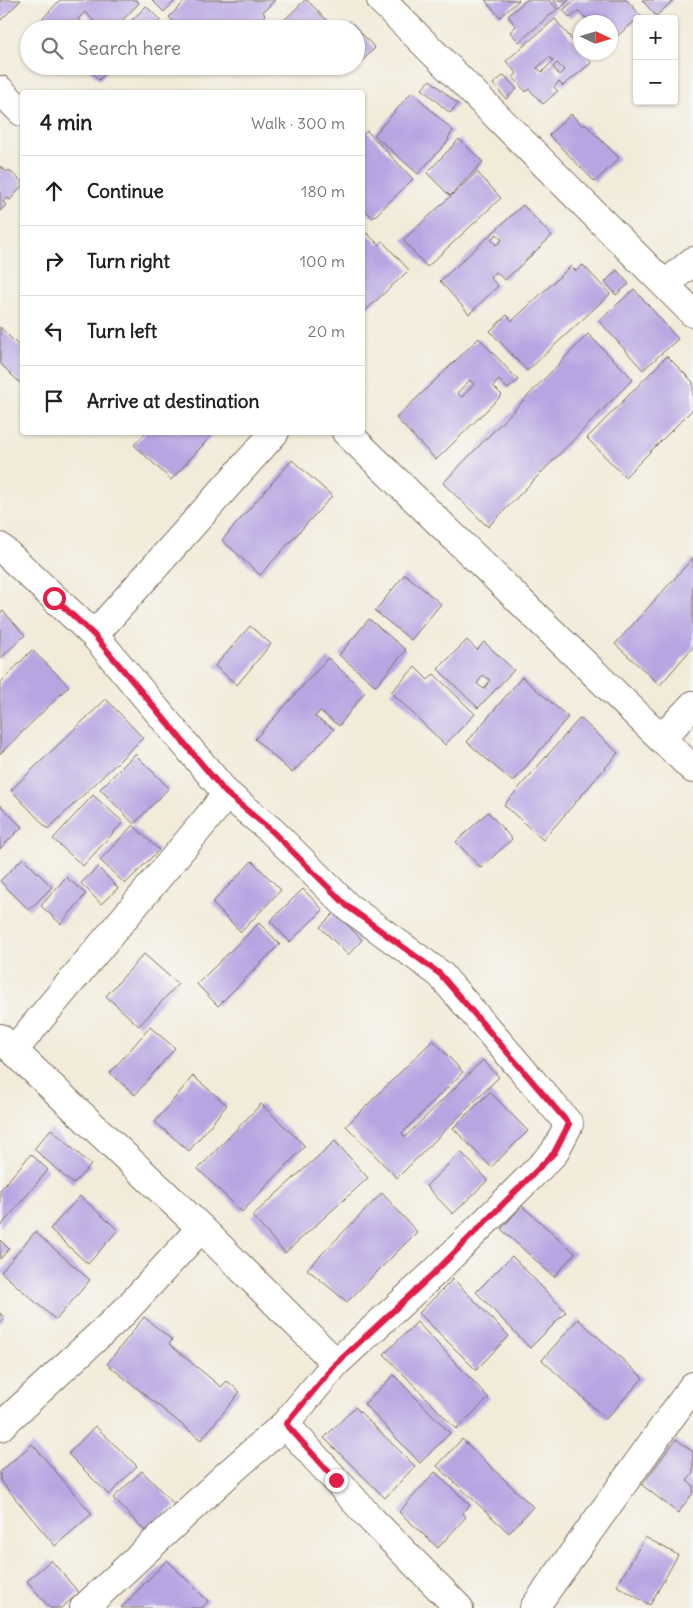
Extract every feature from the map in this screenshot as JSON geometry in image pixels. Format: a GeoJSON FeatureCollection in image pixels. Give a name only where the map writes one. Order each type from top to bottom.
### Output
{"type":"FeatureCollection","features":[{"type":"Feature","properties":{"kind":"street"},"geometry":{"type":"LineString","coordinates":[[381,0],[693,313]]}},
{"type":"Feature","properties":{"kind":"street"},"geometry":{"type":"LineString","coordinates":[[0,90],[20,110]]}},
{"type":"Feature","properties":{"kind":"street"},"geometry":{"type":"LineString","coordinates":[[666,284],[693,261]]}},
{"type":"Feature","properties":{"kind":"street"},"geometry":{"type":"LineString","coordinates":[[94,635],[272,435]]}},
{"type":"Feature","properties":{"kind":"street"},"geometry":{"type":"LineString","coordinates":[[349,435],[693,769]]}},
{"type":"Feature","properties":{"kind":"street"},"geometry":{"type":"LineString","coordinates":[[0,547],[94,635],[226,793],[272,831],[347,906],[440,974],[569,1124],[554,1153],[434,1273],[336,1364],[286,1424],[229,1473],[84,1608]]}},
{"type":"Feature","properties":{"kind":"street"},"geometry":{"type":"LineString","coordinates":[[661,739],[693,705]]}},
{"type":"Feature","properties":{"kind":"street"},"geometry":{"type":"LineString","coordinates":[[226,793],[215,810],[7,1044],[200,1228],[336,1364]]}},
{"type":"Feature","properties":{"kind":"street"},"geometry":{"type":"LineString","coordinates":[[0,1427],[124,1312],[200,1228]]}},
{"type":"Feature","properties":{"kind":"street"},"geometry":{"type":"LineString","coordinates":[[534,1608],[693,1386]]}},
{"type":"Feature","properties":{"kind":"street"},"geometry":{"type":"LineString","coordinates":[[286,1424],[373,1521],[459,1608]]}},
{"type":"Feature","properties":{"kind":"building"},"geometry":{"type":"Polygon","coordinates":[[[0,0],[21,0],[0,21],[0,0]]]}},
{"type":"Feature","properties":{"kind":"building"},"geometry":{"type":"Polygon","coordinates":[[[60,0],[136,0],[139,3],[123,20],[93,20],[85,12],[79,20],[41,20],[60,0]]]}},
{"type":"Feature","properties":{"kind":"building"},"geometry":{"type":"Polygon","coordinates":[[[152,0],[176,0],[164,12],[152,0]]]}},
{"type":"Feature","properties":{"kind":"building"},"geometry":{"type":"Polygon","coordinates":[[[186,0],[275,0],[263,12],[265,15],[260,20],[172,20],[169,17],[186,0]]]}},
{"type":"Feature","properties":{"kind":"building"},"geometry":{"type":"Polygon","coordinates":[[[307,0],[326,20],[284,20],[307,0]]]}},
{"type":"Feature","properties":{"kind":"building"},"geometry":{"type":"Polygon","coordinates":[[[485,0],[519,0],[500,17],[485,0]]]}},
{"type":"Feature","properties":{"kind":"building"},"geometry":{"type":"Polygon","coordinates":[[[526,0],[549,0],[557,9],[519,42],[510,32],[516,26],[508,16],[526,0]]]}},
{"type":"Feature","properties":{"kind":"building"},"geometry":{"type":"Polygon","coordinates":[[[553,0],[569,0],[560,9],[553,0]]]}},
{"type":"Feature","properties":{"kind":"building"},"geometry":{"type":"Polygon","coordinates":[[[575,0],[627,0],[640,15],[633,15],[633,23],[618,35],[618,15],[583,15],[579,11],[570,18],[563,10],[575,0]]]}},
{"type":"Feature","properties":{"kind":"building"},"geometry":{"type":"Polygon","coordinates":[[[642,0],[674,0],[657,15],[642,0]]]}},
{"type":"Feature","properties":{"kind":"building"},"geometry":{"type":"Polygon","coordinates":[[[146,6],[160,20],[132,20],[146,6]]]}},
{"type":"Feature","properties":{"kind":"building"},"geometry":{"type":"Polygon","coordinates":[[[555,19],[573,41],[573,60],[589,60],[591,63],[563,86],[559,82],[554,87],[558,91],[543,104],[529,89],[526,92],[513,77],[517,74],[506,61],[555,19]],[[549,57],[537,68],[542,72],[553,61],[549,57]],[[557,63],[553,67],[559,75],[564,70],[557,63]]]}},
{"type":"Feature","properties":{"kind":"building"},"geometry":{"type":"Polygon","coordinates":[[[365,37],[375,48],[365,58],[365,37]]]}},
{"type":"Feature","properties":{"kind":"building"},"geometry":{"type":"Polygon","coordinates":[[[94,75],[104,75],[99,80],[94,75]]]}},
{"type":"Feature","properties":{"kind":"building"},"geometry":{"type":"Polygon","coordinates":[[[504,75],[517,89],[506,99],[493,84],[504,75]]]}},
{"type":"Feature","properties":{"kind":"building"},"geometry":{"type":"Polygon","coordinates":[[[430,80],[458,104],[450,113],[422,89],[430,80]]]}},
{"type":"Feature","properties":{"kind":"building"},"geometry":{"type":"Polygon","coordinates":[[[412,92],[453,131],[448,138],[449,140],[418,174],[374,135],[412,92]]]}},
{"type":"Feature","properties":{"kind":"building"},"geometry":{"type":"Polygon","coordinates":[[[571,114],[583,126],[585,124],[619,158],[595,182],[549,135],[571,114]]]}},
{"type":"Feature","properties":{"kind":"building"},"geometry":{"type":"Polygon","coordinates":[[[367,131],[413,179],[373,218],[365,210],[365,133],[367,131]]]}},
{"type":"Feature","properties":{"kind":"building"},"geometry":{"type":"Polygon","coordinates":[[[459,139],[483,162],[450,196],[427,173],[459,139]]]}},
{"type":"Feature","properties":{"kind":"building"},"geometry":{"type":"Polygon","coordinates":[[[0,166],[7,172],[9,170],[20,180],[20,188],[10,200],[7,198],[3,202],[6,205],[0,211],[0,166]]]}},
{"type":"Feature","properties":{"kind":"building"},"geometry":{"type":"Polygon","coordinates":[[[477,172],[501,198],[427,267],[403,240],[477,172]]]}},
{"type":"Feature","properties":{"kind":"building"},"geometry":{"type":"Polygon","coordinates":[[[523,205],[552,236],[505,280],[496,272],[490,277],[498,286],[469,314],[440,281],[523,205]],[[497,234],[491,239],[496,245],[502,240],[497,234]]]}},
{"type":"Feature","properties":{"kind":"building"},"geometry":{"type":"Polygon","coordinates":[[[367,233],[379,245],[382,241],[409,270],[365,311],[365,235],[367,233]]]}},
{"type":"Feature","properties":{"kind":"building"},"geometry":{"type":"Polygon","coordinates":[[[583,265],[610,294],[527,371],[490,331],[507,315],[512,321],[571,266],[576,271],[583,265]]]}},
{"type":"Feature","properties":{"kind":"building"},"geometry":{"type":"Polygon","coordinates":[[[617,270],[629,284],[616,295],[605,282],[617,270]]]}},
{"type":"Feature","properties":{"kind":"building"},"geometry":{"type":"Polygon","coordinates":[[[634,289],[678,339],[643,370],[599,321],[634,289]]]}},
{"type":"Feature","properties":{"kind":"building"},"geometry":{"type":"Polygon","coordinates":[[[0,327],[20,347],[20,383],[0,363],[0,327]]]}},
{"type":"Feature","properties":{"kind":"building"},"geometry":{"type":"Polygon","coordinates":[[[588,334],[633,379],[488,527],[443,483],[588,334]]]}},
{"type":"Feature","properties":{"kind":"building"},"geometry":{"type":"Polygon","coordinates":[[[479,338],[518,380],[508,389],[499,380],[493,386],[502,395],[436,460],[396,418],[479,338]],[[470,380],[457,393],[462,397],[474,384],[470,380]]]}},
{"type":"Feature","properties":{"kind":"building"},"geometry":{"type":"Polygon","coordinates":[[[667,356],[693,382],[693,409],[625,477],[587,438],[667,356]]]}},
{"type":"Feature","properties":{"kind":"building"},"geometry":{"type":"Polygon","coordinates":[[[143,435],[212,435],[171,480],[134,445],[143,435]]]}},
{"type":"Feature","properties":{"kind":"building"},"geometry":{"type":"Polygon","coordinates":[[[292,460],[332,496],[260,575],[222,540],[292,460]]]}},
{"type":"Feature","properties":{"kind":"building"},"geometry":{"type":"Polygon","coordinates":[[[693,558],[693,647],[660,685],[615,644],[693,558]]]}},
{"type":"Feature","properties":{"kind":"building"},"geometry":{"type":"Polygon","coordinates":[[[405,574],[441,604],[411,640],[375,611],[405,574]]]}},
{"type":"Feature","properties":{"kind":"building"},"geometry":{"type":"Polygon","coordinates":[[[3,611],[25,635],[0,659],[0,613],[3,611]]]}},
{"type":"Feature","properties":{"kind":"building"},"geometry":{"type":"Polygon","coordinates":[[[369,619],[406,650],[376,686],[339,655],[369,619]]]}},
{"type":"Feature","properties":{"kind":"building"},"geometry":{"type":"Polygon","coordinates":[[[250,626],[271,644],[237,685],[215,666],[250,626]]]}},
{"type":"Feature","properties":{"kind":"building"},"geometry":{"type":"Polygon","coordinates":[[[467,640],[477,650],[484,642],[514,670],[478,708],[438,669],[467,640]],[[483,675],[477,684],[484,689],[490,680],[483,675]]]}},
{"type":"Feature","properties":{"kind":"building"},"geometry":{"type":"Polygon","coordinates":[[[32,650],[69,686],[0,754],[0,683],[32,650]]]}},
{"type":"Feature","properties":{"kind":"building"},"geometry":{"type":"Polygon","coordinates":[[[328,658],[365,692],[339,726],[320,711],[315,717],[334,729],[292,773],[255,739],[328,658]]]}},
{"type":"Feature","properties":{"kind":"building"},"geometry":{"type":"Polygon","coordinates":[[[415,667],[428,680],[434,674],[475,714],[445,745],[391,692],[415,667]]]}},
{"type":"Feature","properties":{"kind":"building"},"geometry":{"type":"Polygon","coordinates":[[[522,677],[568,717],[513,782],[467,742],[522,677]]]}},
{"type":"Feature","properties":{"kind":"building"},"geometry":{"type":"Polygon","coordinates":[[[106,699],[143,738],[48,829],[11,790],[106,699]]]}},
{"type":"Feature","properties":{"kind":"building"},"geometry":{"type":"Polygon","coordinates":[[[580,718],[618,753],[543,840],[504,805],[580,718]]]}},
{"type":"Feature","properties":{"kind":"building"},"geometry":{"type":"Polygon","coordinates":[[[135,754],[169,788],[134,824],[100,789],[135,754]]]}},
{"type":"Feature","properties":{"kind":"building"},"geometry":{"type":"Polygon","coordinates":[[[93,795],[123,822],[83,866],[53,839],[93,795]]]}},
{"type":"Feature","properties":{"kind":"building"},"geometry":{"type":"Polygon","coordinates":[[[0,805],[22,827],[0,849],[0,805]]]}},
{"type":"Feature","properties":{"kind":"building"},"geometry":{"type":"Polygon","coordinates":[[[488,812],[512,839],[481,868],[456,842],[488,812]]]}},
{"type":"Feature","properties":{"kind":"building"},"geometry":{"type":"Polygon","coordinates":[[[133,825],[159,850],[125,884],[100,860],[133,825]]]}},
{"type":"Feature","properties":{"kind":"building"},"geometry":{"type":"Polygon","coordinates":[[[23,858],[52,887],[29,910],[0,881],[23,858]]]}},
{"type":"Feature","properties":{"kind":"building"},"geometry":{"type":"Polygon","coordinates":[[[252,861],[281,890],[241,932],[212,903],[252,861]]]}},
{"type":"Feature","properties":{"kind":"building"},"geometry":{"type":"Polygon","coordinates":[[[98,867],[118,888],[101,904],[81,883],[98,867]]]}},
{"type":"Feature","properties":{"kind":"building"},"geometry":{"type":"Polygon","coordinates":[[[66,877],[86,894],[61,924],[41,906],[66,877]]]}},
{"type":"Feature","properties":{"kind":"building"},"geometry":{"type":"Polygon","coordinates":[[[303,889],[323,910],[290,942],[270,921],[303,889]]]}},
{"type":"Feature","properties":{"kind":"building"},"geometry":{"type":"Polygon","coordinates":[[[335,912],[362,940],[348,955],[320,927],[335,912]]]}},
{"type":"Feature","properties":{"kind":"building"},"geometry":{"type":"Polygon","coordinates":[[[259,923],[280,944],[218,1006],[197,984],[259,923]]]}},
{"type":"Feature","properties":{"kind":"building"},"geometry":{"type":"Polygon","coordinates":[[[144,954],[178,984],[139,1026],[106,996],[144,954]]]}},
{"type":"Feature","properties":{"kind":"building"},"geometry":{"type":"Polygon","coordinates":[[[150,1027],[175,1048],[135,1095],[110,1073],[150,1027]]]}},
{"type":"Feature","properties":{"kind":"building"},"geometry":{"type":"Polygon","coordinates":[[[433,1040],[463,1072],[402,1133],[405,1137],[483,1060],[499,1077],[397,1178],[346,1126],[433,1040]]]}},
{"type":"Feature","properties":{"kind":"building"},"geometry":{"type":"Polygon","coordinates":[[[193,1076],[227,1105],[189,1151],[155,1122],[193,1076]]]}},
{"type":"Feature","properties":{"kind":"building"},"geometry":{"type":"Polygon","coordinates":[[[490,1092],[528,1131],[491,1167],[453,1128],[490,1092]]]}},
{"type":"Feature","properties":{"kind":"building"},"geometry":{"type":"Polygon","coordinates":[[[261,1104],[305,1146],[242,1212],[198,1169],[261,1104]]]}},
{"type":"Feature","properties":{"kind":"building"},"geometry":{"type":"Polygon","coordinates":[[[51,1129],[91,1165],[73,1184],[34,1149],[51,1129]]]}},
{"type":"Feature","properties":{"kind":"building"},"geometry":{"type":"Polygon","coordinates":[[[335,1141],[368,1178],[285,1253],[252,1216],[335,1141]]]}},
{"type":"Feature","properties":{"kind":"building"},"geometry":{"type":"Polygon","coordinates":[[[461,1152],[488,1180],[453,1214],[426,1186],[461,1152]]]}},
{"type":"Feature","properties":{"kind":"building"},"geometry":{"type":"Polygon","coordinates":[[[31,1154],[48,1170],[0,1227],[0,1190],[31,1154]]]}},
{"type":"Feature","properties":{"kind":"building"},"geometry":{"type":"Polygon","coordinates":[[[382,1193],[417,1232],[347,1302],[307,1269],[382,1193]]]}},
{"type":"Feature","properties":{"kind":"building"},"geometry":{"type":"Polygon","coordinates":[[[80,1196],[118,1230],[88,1264],[50,1229],[80,1196]]]}},
{"type":"Feature","properties":{"kind":"building"},"geometry":{"type":"Polygon","coordinates":[[[522,1206],[575,1253],[554,1277],[501,1229],[522,1206]]]}},
{"type":"Feature","properties":{"kind":"building"},"geometry":{"type":"Polygon","coordinates":[[[35,1232],[90,1280],[56,1320],[1,1272],[35,1232]]]}},
{"type":"Feature","properties":{"kind":"building"},"geometry":{"type":"Polygon","coordinates":[[[0,1240],[9,1249],[0,1259],[0,1240]]]}},
{"type":"Feature","properties":{"kind":"building"},"geometry":{"type":"Polygon","coordinates":[[[512,1256],[566,1312],[530,1348],[476,1292],[512,1256]]]}},
{"type":"Feature","properties":{"kind":"building"},"geometry":{"type":"Polygon","coordinates":[[[453,1279],[509,1336],[476,1370],[419,1313],[453,1279]]]}},
{"type":"Feature","properties":{"kind":"building"},"geometry":{"type":"Polygon","coordinates":[[[0,1313],[5,1318],[0,1324],[0,1313]]]}},
{"type":"Feature","properties":{"kind":"building"},"geometry":{"type":"Polygon","coordinates":[[[144,1317],[172,1340],[169,1344],[221,1387],[227,1381],[240,1392],[201,1440],[107,1364],[144,1317]]]}},
{"type":"Feature","properties":{"kind":"building"},"geometry":{"type":"Polygon","coordinates":[[[578,1319],[643,1378],[606,1419],[542,1360],[578,1319]]]}},
{"type":"Feature","properties":{"kind":"building"},"geometry":{"type":"Polygon","coordinates":[[[417,1322],[489,1398],[456,1429],[384,1354],[417,1322]]]}},
{"type":"Feature","properties":{"kind":"building"},"geometry":{"type":"Polygon","coordinates":[[[394,1375],[450,1433],[420,1463],[364,1404],[394,1375]]]}},
{"type":"Feature","properties":{"kind":"building"},"geometry":{"type":"Polygon","coordinates":[[[355,1407],[415,1466],[385,1498],[324,1438],[355,1407]]]}},
{"type":"Feature","properties":{"kind":"building"},"geometry":{"type":"Polygon","coordinates":[[[95,1426],[137,1466],[109,1495],[68,1454],[95,1426]]]}},
{"type":"Feature","properties":{"kind":"building"},"geometry":{"type":"Polygon","coordinates":[[[462,1439],[533,1507],[509,1533],[437,1466],[462,1439]]]}},
{"type":"Feature","properties":{"kind":"building"},"geometry":{"type":"Polygon","coordinates":[[[676,1439],[693,1452],[693,1473],[687,1481],[693,1485],[693,1493],[678,1513],[642,1485],[676,1439]]]}},
{"type":"Feature","properties":{"kind":"building"},"geometry":{"type":"Polygon","coordinates":[[[32,1444],[92,1514],[55,1546],[0,1480],[0,1472],[32,1444]]]}},
{"type":"Feature","properties":{"kind":"building"},"geometry":{"type":"Polygon","coordinates":[[[142,1471],[175,1505],[146,1532],[113,1498],[142,1471]]]}},
{"type":"Feature","properties":{"kind":"building"},"geometry":{"type":"Polygon","coordinates":[[[435,1472],[470,1505],[463,1513],[466,1517],[438,1548],[399,1512],[435,1472]]]}},
{"type":"Feature","properties":{"kind":"building"},"geometry":{"type":"Polygon","coordinates":[[[645,1537],[678,1555],[650,1605],[617,1586],[645,1537]]]}},
{"type":"Feature","properties":{"kind":"building"},"geometry":{"type":"Polygon","coordinates":[[[51,1560],[79,1593],[61,1608],[50,1608],[27,1581],[51,1560]]]}},
{"type":"Feature","properties":{"kind":"building"},"geometry":{"type":"Polygon","coordinates":[[[167,1560],[208,1601],[202,1608],[121,1608],[167,1560]]]}},
{"type":"Feature","properties":{"kind":"route"},"geometry":{"type":"LineString","coordinates":[[54,598],[94,635],[226,793],[272,831],[347,906],[440,974],[569,1124],[554,1153],[434,1273],[336,1364],[286,1424],[336,1480]]}}]}
